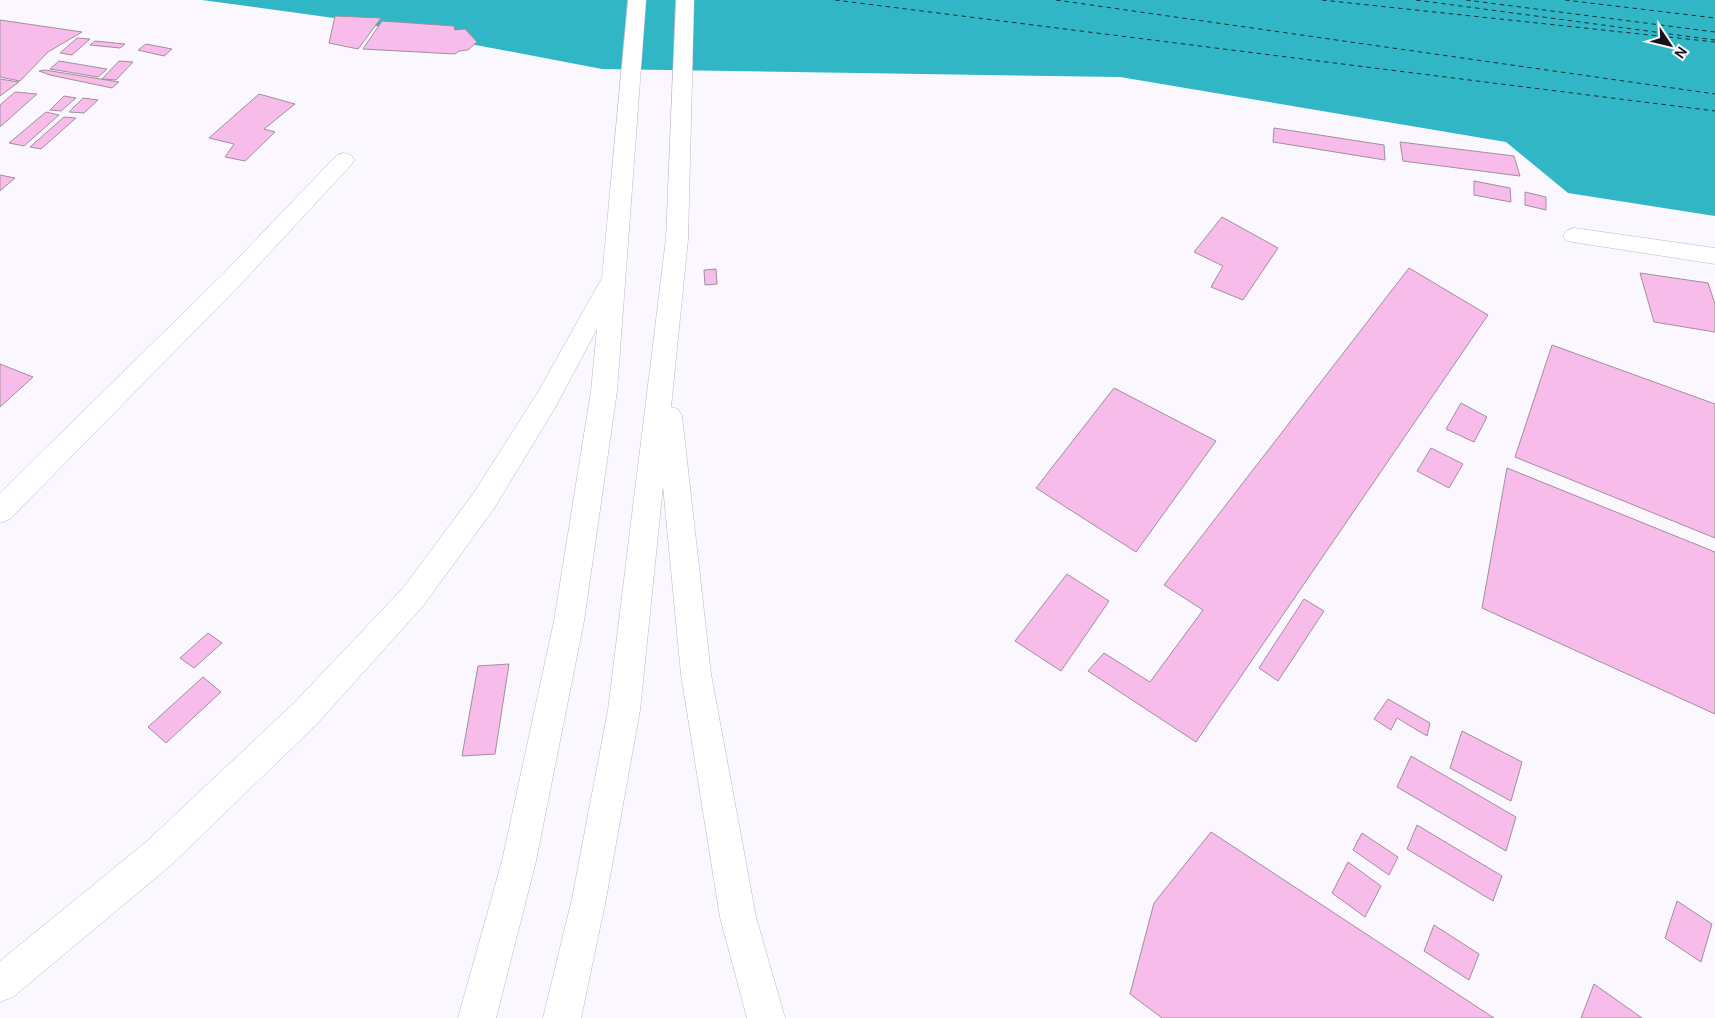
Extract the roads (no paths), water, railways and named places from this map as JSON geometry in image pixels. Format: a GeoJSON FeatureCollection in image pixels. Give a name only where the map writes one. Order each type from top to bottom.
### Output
{"type":"FeatureCollection","features":[{"type":"Feature","properties":{"kind":"main road"},"geometry":{"type":"LineString","coordinates":[[477,1018],[520,861],[569,621],[604,391],[618,244],[637,0]]}},
{"type":"Feature","properties":{"kind":"main road"},"geometry":{"type":"LineString","coordinates":[[562,1018],[589,898],[624,710],[677,239],[685,0]]}},
{"type":"Feature","properties":{"kind":"main road"},"geometry":{"type":"LineString","coordinates":[[0,511],[232,279],[344,160]]}},
{"type":"Feature","properties":{"kind":"main road"},"geometry":{"type":"LineString","coordinates":[[1574,236],[1715,256]]}},
{"type":"Feature","properties":{"kind":"main road"},"geometry":{"type":"LineString","coordinates":[[0,984],[158,854],[305,714],[413,597],[483,502],[547,398],[614,276]]}},
{"type":"Feature","properties":{"kind":"main road"},"geometry":{"type":"LineString","coordinates":[[664,362],[696,674],[738,917],[766,1018]]}},
{"type":"Feature","properties":{"kind":"water"},"geometry":{"type":"Polygon","coordinates":[[[202,0],[1715,0],[1715,216],[1568,193],[1506,142],[1120,77],[602,69],[334,18],[202,0]]]}}]}
